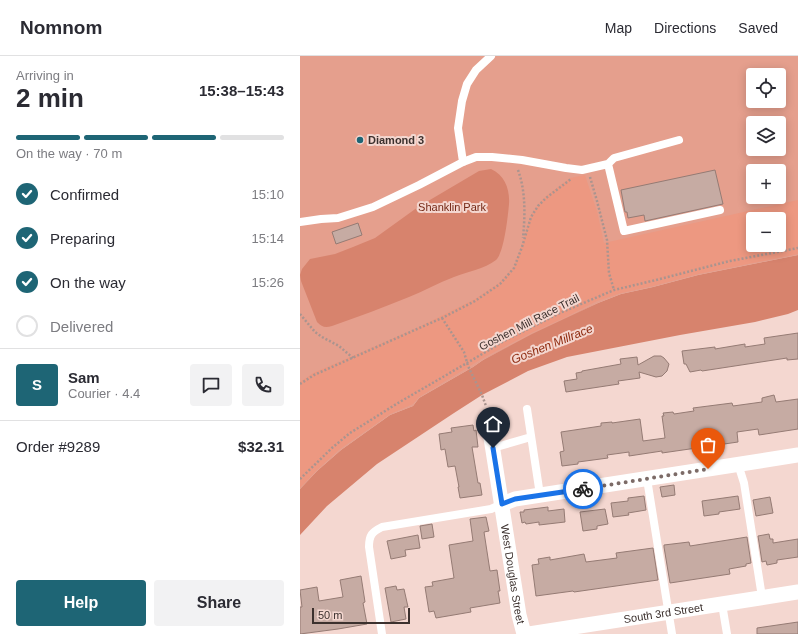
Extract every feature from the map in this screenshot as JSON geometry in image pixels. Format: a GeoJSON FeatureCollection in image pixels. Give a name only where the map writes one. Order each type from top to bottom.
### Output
{"type":"FeatureCollection","features":[{"type":"Feature","properties":{"kind":"street","name":"West Douglas Street"},"geometry":{"type":"LineString","coordinates":[[488,420],[519,615],[524,634]]}},
{"type":"Feature","properties":{"kind":"street"},"geometry":{"type":"LineString","coordinates":[[502,504],[515,499],[798,455]]}},
{"type":"Feature","properties":{"kind":"street","name":"South 3rd Street"},"geometry":{"type":"LineString","coordinates":[[528,634],[798,592]]}},
{"type":"Feature","properties":{"kind":"lane"},"geometry":{"type":"LineString","coordinates":[[463,162],[458,128],[466,84],[476,70],[491,56]]}},
{"type":"Feature","properties":{"kind":"lane"},"geometry":{"type":"LineString","coordinates":[[300,222],[338,218],[373,207],[476,157],[513,159],[582,170],[608,164],[614,158],[679,140]]}},
{"type":"Feature","properties":{"kind":"lane"},"geometry":{"type":"LineString","coordinates":[[608,164],[624,231],[720,210]]}},
{"type":"Feature","properties":{"kind":"lane"},"geometry":{"type":"LineString","coordinates":[[527,409],[540,495]]}},
{"type":"Feature","properties":{"kind":"lane"},"geometry":{"type":"LineString","coordinates":[[493,448],[531,437]]}},
{"type":"Feature","properties":{"kind":"lane"},"geometry":{"type":"LineString","coordinates":[[738,464],[744,483],[762,597]]}},
{"type":"Feature","properties":{"kind":"lane"},"geometry":{"type":"LineString","coordinates":[[647,479],[672,634]]}},
{"type":"Feature","properties":{"kind":"lane"},"geometry":{"type":"LineString","coordinates":[[382,634],[369,540],[372,534],[382,527],[490,509],[502,504]]}},
{"type":"Feature","properties":{"kind":"lane"},"geometry":{"type":"LineString","coordinates":[[722,604],[727,634]]}},
{"type":"Feature","properties":{"kind":"path"},"geometry":{"type":"LineString","coordinates":[[513,159],[520,174],[523,192],[525,215],[522,247]]}},
{"type":"Feature","properties":{"kind":"path"},"geometry":{"type":"LineString","coordinates":[[300,384],[314,375],[442,318],[475,301],[500,284],[514,268],[531,217],[538,206],[570,179],[588,169],[598,201],[607,240],[609,272],[614,290]]}},
{"type":"Feature","properties":{"kind":"path","name":"Goshen Mill Race Trail"},"geometry":{"type":"LineString","coordinates":[[300,479],[328,451],[350,433],[398,403],[468,365],[504,341],[567,310],[614,290],[730,261],[798,248]]}},
{"type":"Feature","properties":{"kind":"path"},"geometry":{"type":"LineString","coordinates":[[300,314],[314,332],[339,346],[353,358]]}},
{"type":"Feature","properties":{"kind":"path"},"geometry":{"type":"LineString","coordinates":[[442,318],[464,352],[468,365],[484,400]]}},
{"type":"Feature","properties":{"kind":"green space","name":"Shanklin Park"},"geometry":{"type":"Polygon","coordinates":[[[300,56],[798,56],[798,255],[698,275],[621,294],[598,303],[483,360],[419,398],[413,406],[390,415],[341,450],[317,471],[300,489],[300,56]]]}},
{"type":"Feature","properties":{"kind":"shaded area"},"geometry":{"type":"Polygon","coordinates":[[[585,175],[597,211],[604,243],[780,204],[786,204],[786,203],[798,200],[798,254],[698,274],[621,293],[597,301],[483,358],[419,397],[413,404],[390,414],[340,449],[300,488],[300,382],[313,373],[417,328],[475,299],[499,283],[514,267],[531,215],[546,196],[570,178],[585,175]]]}},
{"type":"Feature","properties":{"kind":"water"},"geometry":{"type":"Polygon","coordinates":[[[491,169],[503,179],[509,193],[508,217],[505,234],[499,256],[496,260],[481,268],[454,277],[409,297],[332,326],[324,327],[317,322],[300,275],[302,269],[310,259],[335,254],[375,238],[418,207],[479,171],[491,169]]]}},
{"type":"Feature","properties":{"kind":"water","name":"Goshen Millrace"},"geometry":{"type":"Polygon","coordinates":[[[798,255],[798,310],[755,322],[567,357],[528,371],[482,395],[377,464],[327,506],[300,535],[300,489],[317,471],[341,450],[390,415],[413,406],[419,398],[483,360],[532,334],[598,303],[621,294],[698,275],[798,255]]]}},
{"type":"Feature","properties":{"kind":"building"},"geometry":{"type":"Polygon","coordinates":[[[715,170],[723,204],[645,221],[644,215],[628,218],[627,212],[625,212],[621,190],[715,170]]]}},
{"type":"Feature","properties":{"kind":"building"},"geometry":{"type":"Polygon","coordinates":[[[358,223],[362,235],[336,244],[332,232],[358,223]]]}},
{"type":"Feature","properties":{"kind":"building"},"geometry":{"type":"Polygon","coordinates":[[[798,333],[798,359],[787,360],[787,358],[690,372],[686,364],[684,364],[682,351],[715,347],[715,349],[745,344],[745,347],[765,344],[764,338],[798,333]]]}},
{"type":"Feature","properties":{"kind":"building"},"geometry":{"type":"Polygon","coordinates":[[[654,356],[661,356],[669,364],[667,371],[662,376],[656,377],[639,372],[640,378],[618,381],[619,384],[566,392],[564,381],[577,379],[576,373],[621,364],[620,359],[637,357],[638,365],[654,356]]]}},
{"type":"Feature","properties":{"kind":"building"},"geometry":{"type":"Polygon","coordinates":[[[774,395],[776,402],[798,399],[798,429],[759,435],[758,429],[737,432],[738,442],[662,453],[662,451],[629,456],[629,452],[607,455],[608,458],[562,466],[560,452],[564,451],[561,432],[601,426],[601,423],[640,419],[643,441],[665,438],[662,416],[664,416],[663,413],[673,412],[674,414],[694,411],[693,408],[732,403],[733,406],[762,402],[762,398],[774,395]]]}},
{"type":"Feature","properties":{"kind":"building"},"geometry":{"type":"Polygon","coordinates":[[[473,425],[474,431],[476,430],[478,447],[472,447],[478,483],[480,483],[482,495],[460,498],[455,466],[448,467],[445,449],[441,450],[439,434],[452,432],[451,428],[473,425]]]}},
{"type":"Feature","properties":{"kind":"building"},"geometry":{"type":"Polygon","coordinates":[[[674,485],[675,495],[662,497],[660,487],[674,485]]]}},
{"type":"Feature","properties":{"kind":"building"},"geometry":{"type":"Polygon","coordinates":[[[644,496],[646,510],[628,513],[629,515],[613,517],[611,503],[628,501],[628,498],[644,496]]]}},
{"type":"Feature","properties":{"kind":"building"},"geometry":{"type":"Polygon","coordinates":[[[738,496],[740,509],[704,516],[702,501],[738,496]]]}},
{"type":"Feature","properties":{"kind":"building"},"geometry":{"type":"Polygon","coordinates":[[[770,497],[773,513],[756,516],[753,500],[770,497]]]}},
{"type":"Feature","properties":{"kind":"building"},"geometry":{"type":"Polygon","coordinates":[[[548,507],[548,511],[564,509],[565,522],[539,525],[539,522],[526,524],[525,522],[522,523],[520,512],[524,512],[524,510],[548,507]]]}},
{"type":"Feature","properties":{"kind":"building"},"geometry":{"type":"Polygon","coordinates":[[[605,509],[608,524],[597,526],[597,529],[583,531],[580,512],[605,509]]]}},
{"type":"Feature","properties":{"kind":"building"},"geometry":{"type":"Polygon","coordinates":[[[486,517],[489,531],[484,532],[490,571],[497,570],[500,603],[470,608],[471,612],[436,618],[434,611],[429,612],[425,587],[433,586],[432,582],[454,578],[449,545],[473,541],[470,519],[486,517]]]}},
{"type":"Feature","properties":{"kind":"building"},"geometry":{"type":"Polygon","coordinates":[[[432,524],[434,537],[422,539],[420,526],[432,524]]]}},
{"type":"Feature","properties":{"kind":"building"},"geometry":{"type":"Polygon","coordinates":[[[769,534],[770,539],[773,539],[773,543],[798,539],[798,557],[777,560],[777,563],[767,565],[766,561],[762,562],[758,536],[769,534]]]}},
{"type":"Feature","properties":{"kind":"building"},"geometry":{"type":"Polygon","coordinates":[[[418,535],[420,548],[405,550],[406,556],[391,559],[387,541],[418,535]]]}},
{"type":"Feature","properties":{"kind":"building"},"geometry":{"type":"Polygon","coordinates":[[[747,537],[751,563],[746,564],[746,566],[729,569],[730,574],[670,583],[664,545],[689,542],[690,546],[747,537]]]}},
{"type":"Feature","properties":{"kind":"building"},"geometry":{"type":"Polygon","coordinates":[[[653,548],[658,580],[536,596],[532,565],[539,564],[538,559],[550,557],[550,560],[584,554],[586,562],[617,558],[616,553],[653,548]]]}},
{"type":"Feature","properties":{"kind":"building"},"geometry":{"type":"Polygon","coordinates":[[[361,576],[365,602],[363,603],[367,624],[300,634],[300,607],[302,607],[300,590],[317,587],[319,601],[343,597],[340,580],[361,576]]]}},
{"type":"Feature","properties":{"kind":"building"},"geometry":{"type":"Polygon","coordinates":[[[396,586],[397,590],[404,589],[408,607],[404,607],[406,619],[391,622],[385,588],[396,586]]]}},
{"type":"Feature","properties":{"kind":"building"},"geometry":{"type":"Polygon","coordinates":[[[798,622],[798,634],[757,634],[757,628],[798,622]]]}},
{"type":"Feature","properties":{"kind":"way so far"},"geometry":{"type":"LineString","coordinates":[[583,489],[708,469]]}},
{"type":"Feature","properties":{"kind":"place","name":"Diamond 3"},"geometry":{"type":"Point","coordinates":[360,140]}},
{"type":"Feature","properties":{"kind":"route"},"geometry":{"type":"LineString","coordinates":[[493,448],[502,504],[515,499],[583,489]]}}]}
